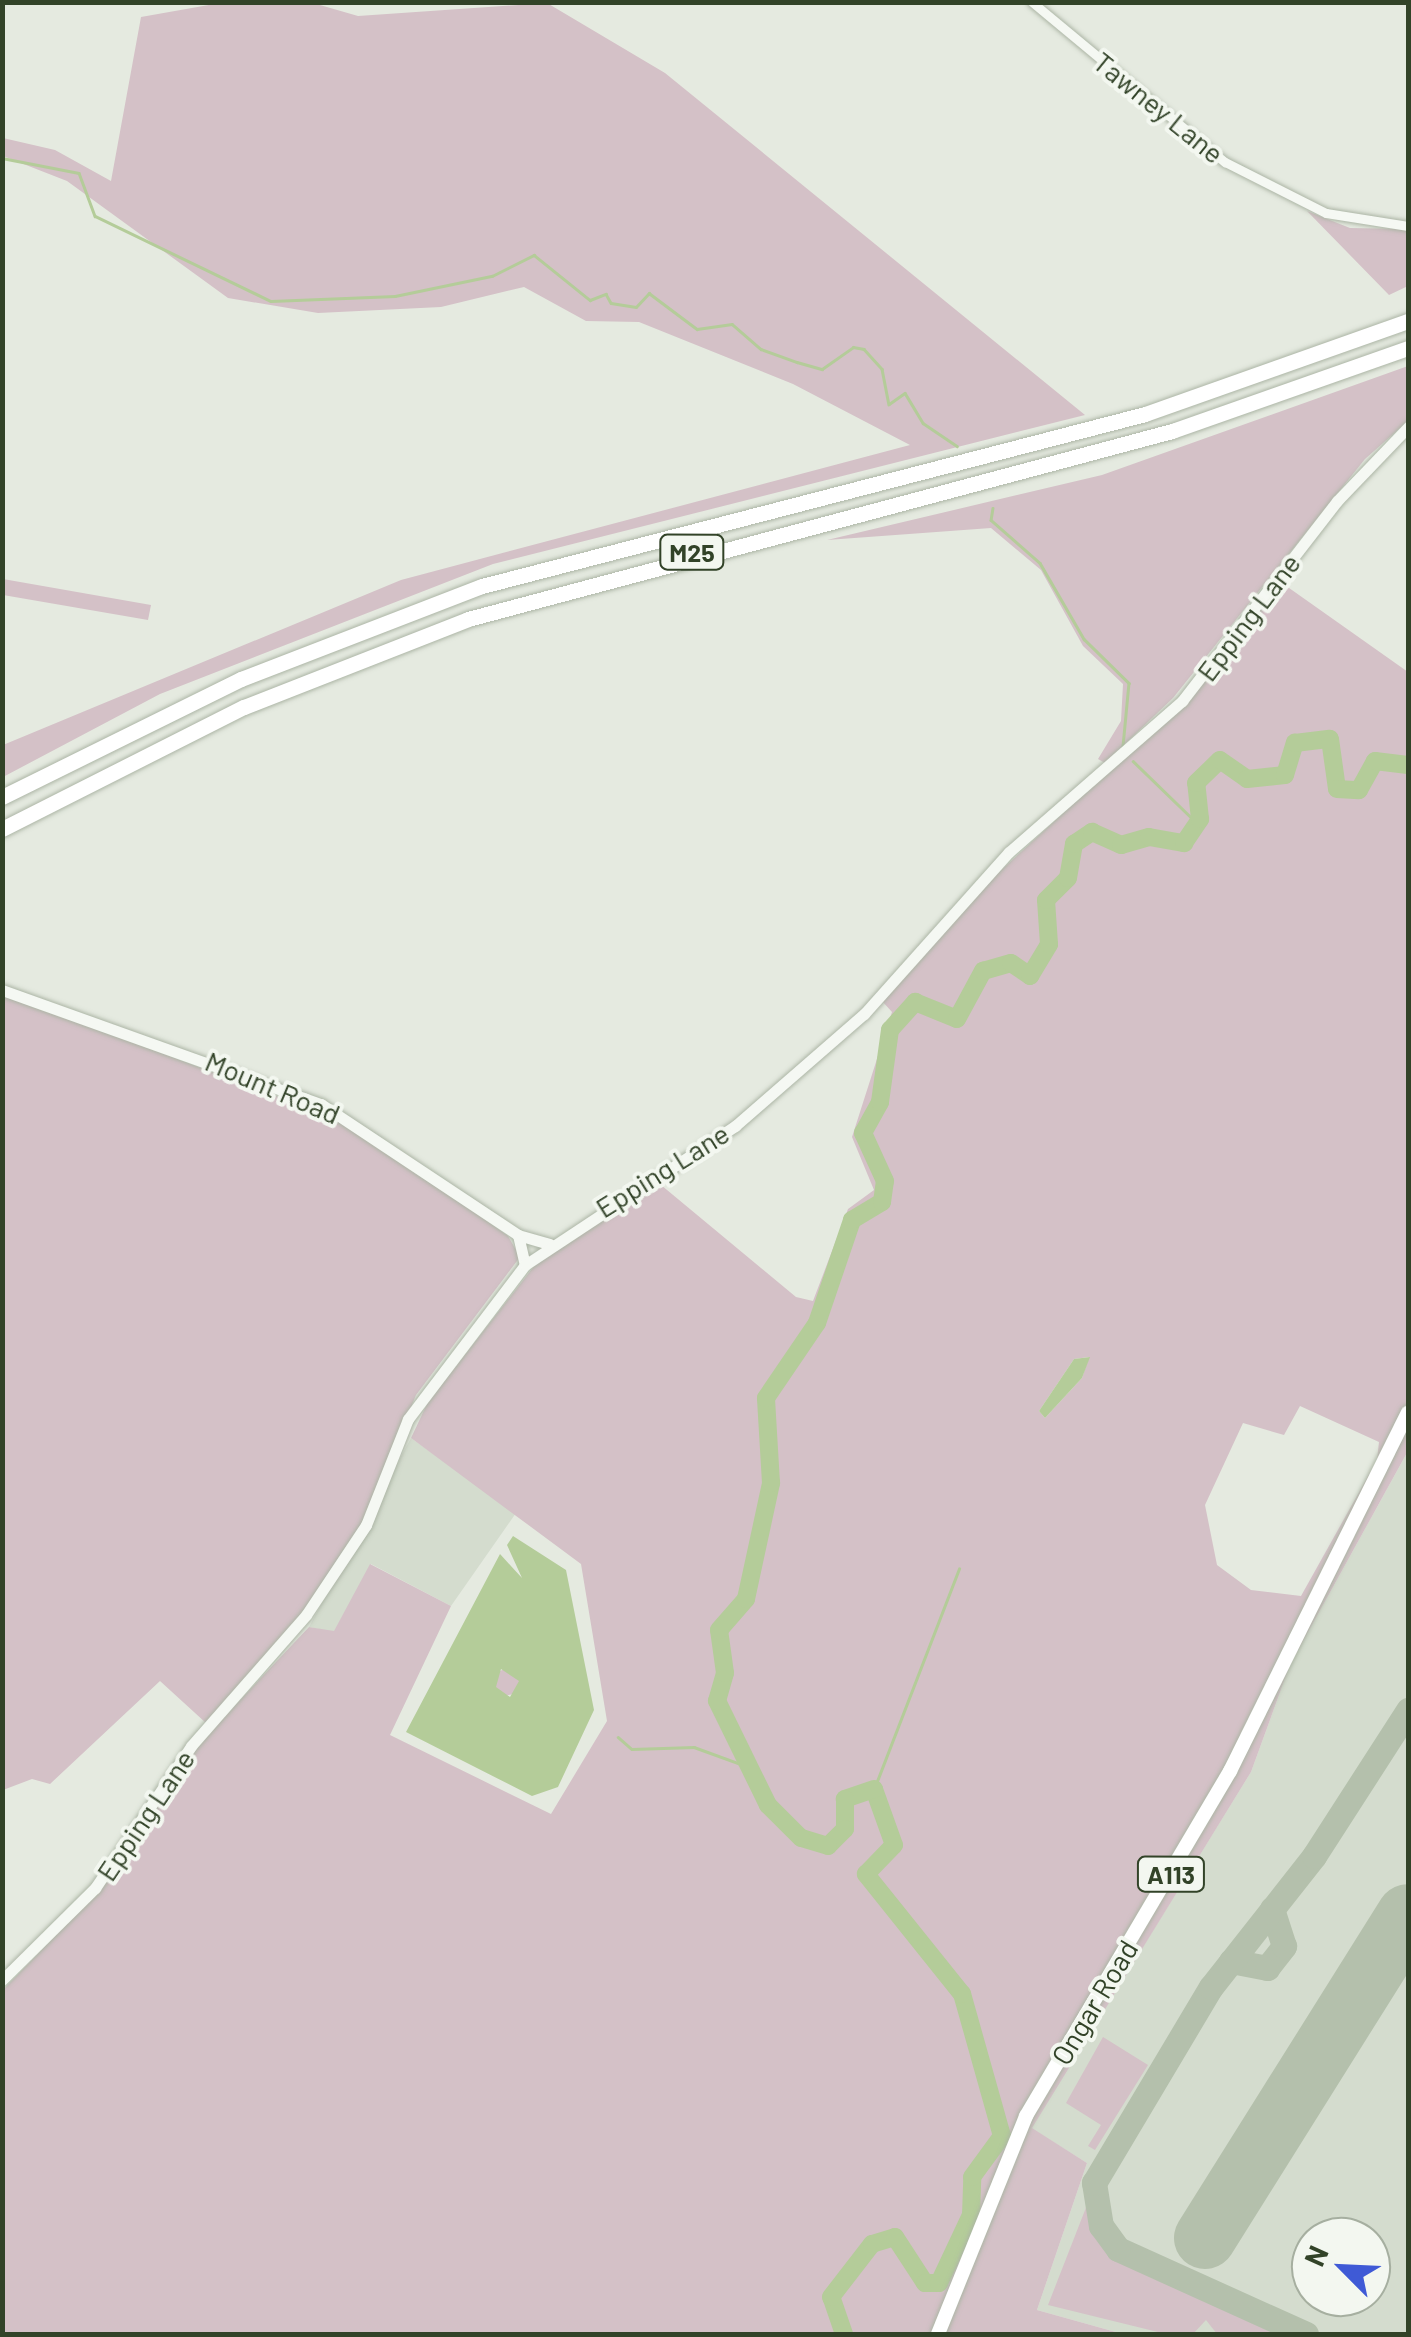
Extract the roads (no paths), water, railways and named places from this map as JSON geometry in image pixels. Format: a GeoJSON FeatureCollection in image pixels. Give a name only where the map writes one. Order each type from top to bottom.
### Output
{"type":"FeatureCollection","features":[{"type":"Feature","properties":{"kind":"highway","name":"M25"},"geometry":{"type":"LineString","coordinates":[[2,797],[241,679],[466,591],[659,533],[1145,414],[1408,320]]}},
{"type":"Feature","properties":{"kind":"highway","name":"M25"},"geometry":{"type":"LineString","coordinates":[[2,829],[212,721],[468,619],[1172,431],[1408,348]]}},
{"type":"Feature","properties":{"kind":"main road","name":"Ongar Road"},"geometry":{"type":"LineString","coordinates":[[938,2334],[1026,2116],[1230,1771],[1408,1414]]}},
{"type":"Feature","properties":{"kind":"street","name":"Tawney Lane"},"geometry":{"type":"LineString","coordinates":[[1032,2],[1225,162],[1326,214],[1408,226]]}},
{"type":"Feature","properties":{"kind":"street","name":"Epping Lane"},"geometry":{"type":"LineString","coordinates":[[2,1980],[95,1888],[191,1746],[312,1605],[366,1525],[408,1419],[525,1266],[550,1244],[735,1126],[864,1014],[1009,852],[1190,692],[1337,501],[1408,427]]}},
{"type":"Feature","properties":{"kind":"street","name":"Mount Road"},"geometry":{"type":"LineString","coordinates":[[2,990],[322,1104],[518,1235],[550,1244]]}},
{"type":"Feature","properties":{"kind":"street"},"geometry":{"type":"LineString","coordinates":[[518,1235],[525,1266]]}},
{"type":"Feature","properties":{"kind":"waterway"},"geometry":{"type":"LineString","coordinates":[[2,158],[79,173],[95,216],[271,301],[395,296],[492,276],[534,255],[590,300],[606,294],[611,303],[636,307],[649,293],[697,329],[732,324],[761,349],[797,362],[822,369],[853,347],[864,349],[882,369],[889,404],[905,393],[923,423],[957,446]]}},
{"type":"Feature","properties":{"kind":"waterway"},"geometry":{"type":"LineString","coordinates":[[993,508],[991,520],[1040,563],[1084,639],[1129,683],[1123,747]]}},
{"type":"Feature","properties":{"kind":"waterway"},"geometry":{"type":"LineString","coordinates":[[844,2334],[831,2297],[872,2244],[895,2237],[925,2283],[939,2283],[971,2215],[972,2177],[1002,2136],[962,1994],[866,1874],[894,1845],[874,1789],[845,1799],[845,1829],[828,1846],[801,1838],[768,1805],[717,1701],[725,1673],[719,1630],[746,1599],[771,1483],[766,1398],[817,1323],[852,1220],[882,1202],[885,1181],[863,1133],[880,1102],[890,1030],[915,1002],[957,1019],[983,971],[1011,963],[1030,976],[1049,944],[1046,900],[1068,878],[1074,844],[1092,832],[1121,845],[1149,837],[1184,843],[1200,819],[1196,783],[1220,760],[1247,779],[1285,775],[1295,743],[1330,739],[1337,789],[1359,790],[1375,761],[1408,765]]}},
{"type":"Feature","properties":{"kind":"waterway"},"geometry":{"type":"LineString","coordinates":[[1133,761],[1197,823]]}},
{"type":"Feature","properties":{"kind":"waterway"},"geometry":{"type":"LineString","coordinates":[[874,1789],[959,1569]]}},
{"type":"Feature","properties":{"kind":"waterway"},"geometry":{"type":"LineString","coordinates":[[618,1737],[632,1749],[694,1747],[749,1767]]}}]}
